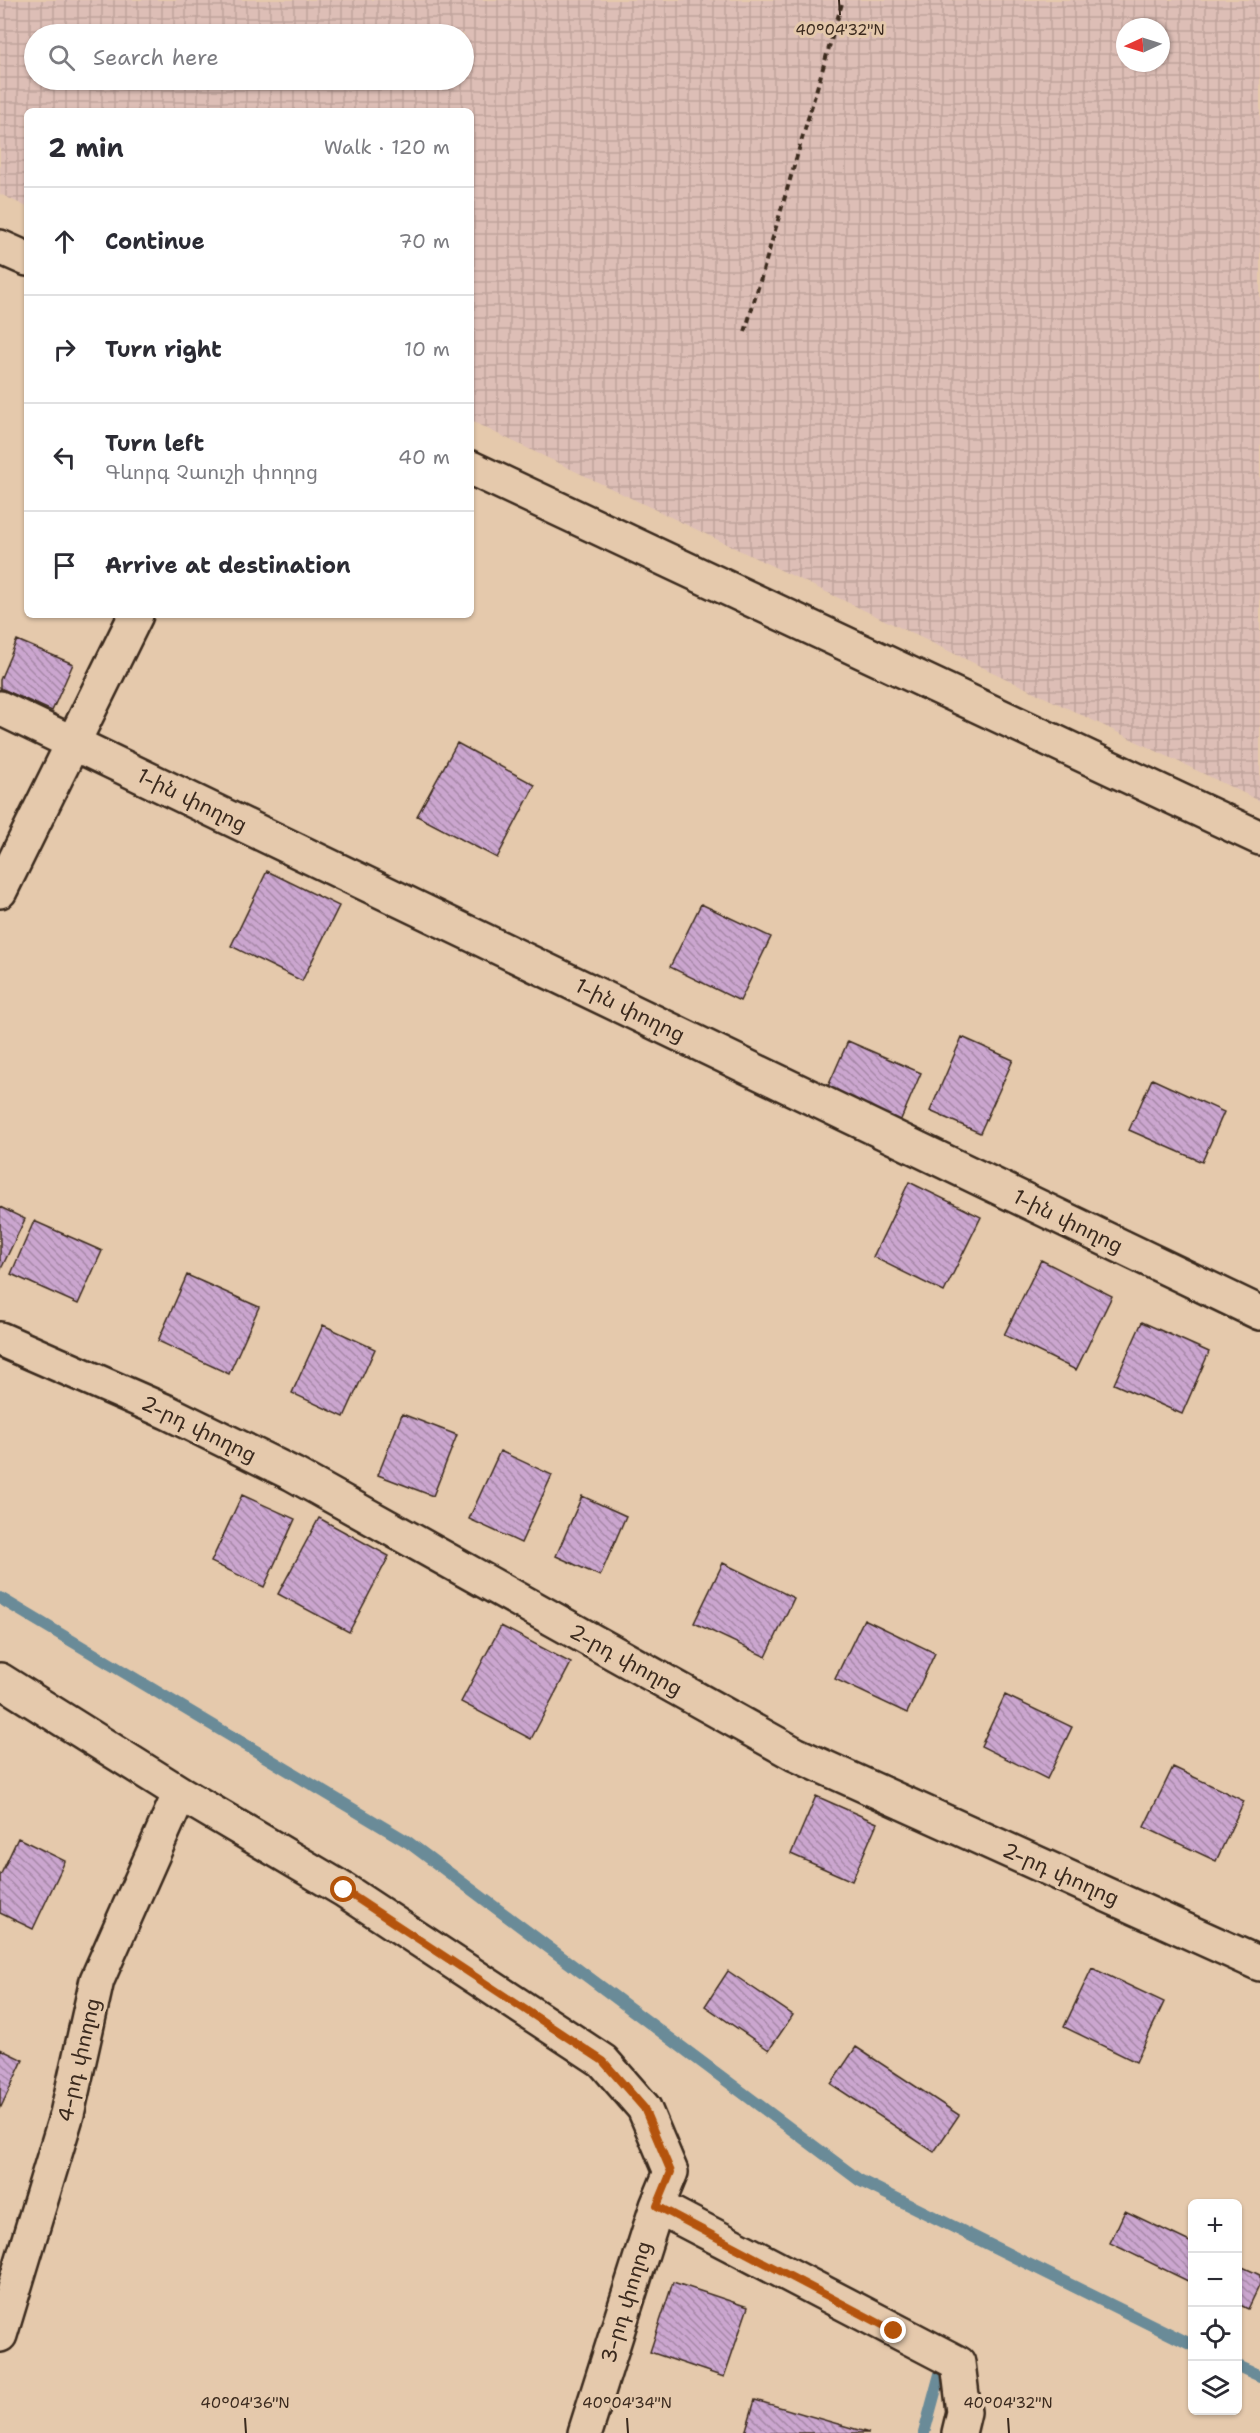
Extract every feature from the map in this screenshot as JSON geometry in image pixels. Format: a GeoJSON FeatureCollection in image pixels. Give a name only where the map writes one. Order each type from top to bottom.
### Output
{"type":"FeatureCollection","features":[{"type":"Feature","properties":{"kind":"street"},"geometry":{"type":"LineString","coordinates":[[0,247],[24,258]]}},
{"type":"Feature","properties":{"kind":"street"},"geometry":{"type":"LineString","coordinates":[[474,469],[1260,838]]}},
{"type":"Feature","properties":{"kind":"street"},"geometry":{"type":"LineString","coordinates":[[0,891],[134,618]]}},
{"type":"Feature","properties":{"kind":"street","name":"1-ին փողոց"},"geometry":{"type":"LineString","coordinates":[[0,708],[1260,1313]]}},
{"type":"Feature","properties":{"kind":"street","name":"2-րդ փողոց"},"geometry":{"type":"LineString","coordinates":[[0,1339],[167,1412],[293,1474],[795,1754],[1260,1964]]}},
{"type":"Feature","properties":{"kind":"street","name":"3-րդ փողոց"},"geometry":{"type":"LineString","coordinates":[[0,1680],[180,1794],[344,1890],[603,2061],[644,2108],[671,2172],[657,2206],[585,2433]]}},
{"type":"Feature","properties":{"kind":"street","name":"4-րդ փողոց"},"geometry":{"type":"LineString","coordinates":[[0,2336],[67,2114],[97,1980],[180,1794]]}},
{"type":"Feature","properties":{"kind":"street"},"geometry":{"type":"LineString","coordinates":[[657,2206],[958,2363],[964,2412],[958,2433]]}},
{"type":"Feature","properties":{"kind":"path"},"geometry":{"type":"LineString","coordinates":[[745,332],[843,0]]}},
{"type":"Feature","properties":{"kind":"shaded area"},"geometry":{"type":"Polygon","coordinates":[[[0,0],[1260,0],[1260,801],[474,422],[474,108],[24,108],[24,206],[0,194],[0,0]]]}},
{"type":"Feature","properties":{"kind":"building"},"geometry":{"type":"Polygon","coordinates":[[[17,640],[73,664],[52,711],[0,688],[0,680],[17,640]]]}},
{"type":"Feature","properties":{"kind":"building"},"geometry":{"type":"Polygon","coordinates":[[[457,743],[535,785],[497,858],[417,816],[457,743]]]}},
{"type":"Feature","properties":{"kind":"building"},"geometry":{"type":"Polygon","coordinates":[[[267,871],[339,906],[302,981],[231,946],[267,871]]]}},
{"type":"Feature","properties":{"kind":"building"},"geometry":{"type":"Polygon","coordinates":[[[701,904],[771,937],[740,1001],[670,967],[701,904]]]}},
{"type":"Feature","properties":{"kind":"building"},"geometry":{"type":"Polygon","coordinates":[[[962,1037],[1013,1060],[980,1133],[930,1111],[962,1037]]]}},
{"type":"Feature","properties":{"kind":"building"},"geometry":{"type":"Polygon","coordinates":[[[848,1041],[921,1073],[899,1124],[826,1091],[848,1041]]]}},
{"type":"Feature","properties":{"kind":"building"},"geometry":{"type":"Polygon","coordinates":[[[1152,1079],[1224,1112],[1202,1162],[1129,1130],[1152,1079]]]}},
{"type":"Feature","properties":{"kind":"building"},"geometry":{"type":"Polygon","coordinates":[[[909,1182],[981,1217],[944,1292],[873,1257],[909,1182]]]}},
{"type":"Feature","properties":{"kind":"building"},"geometry":{"type":"Polygon","coordinates":[[[0,1207],[25,1219],[0,1271],[0,1207]]]}},
{"type":"Feature","properties":{"kind":"building"},"geometry":{"type":"Polygon","coordinates":[[[34,1221],[102,1251],[78,1304],[11,1274],[34,1221]]]}},
{"type":"Feature","properties":{"kind":"building"},"geometry":{"type":"Polygon","coordinates":[[[1041,1260],[1112,1296],[1076,1370],[1004,1335],[1041,1260]]]}},
{"type":"Feature","properties":{"kind":"building"},"geometry":{"type":"Polygon","coordinates":[[[187,1275],[259,1307],[229,1374],[158,1341],[187,1275]]]}},
{"type":"Feature","properties":{"kind":"building"},"geometry":{"type":"Polygon","coordinates":[[[1142,1322],[1209,1352],[1182,1414],[1114,1384],[1142,1322]]]}},
{"type":"Feature","properties":{"kind":"building"},"geometry":{"type":"Polygon","coordinates":[[[323,1325],[375,1349],[344,1417],[292,1393],[323,1325]]]}},
{"type":"Feature","properties":{"kind":"building"},"geometry":{"type":"Polygon","coordinates":[[[402,1414],[457,1435],[433,1496],[378,1475],[402,1414]]]}},
{"type":"Feature","properties":{"kind":"building"},"geometry":{"type":"Polygon","coordinates":[[[500,1451],[552,1475],[521,1543],[469,1519],[500,1451]]]}},
{"type":"Feature","properties":{"kind":"building"},"geometry":{"type":"Polygon","coordinates":[[[242,1495],[295,1519],[264,1587],[211,1562],[242,1495]]]}},
{"type":"Feature","properties":{"kind":"building"},"geometry":{"type":"Polygon","coordinates":[[[582,1496],[626,1516],[600,1576],[556,1556],[582,1496]]]}},
{"type":"Feature","properties":{"kind":"building"},"geometry":{"type":"Polygon","coordinates":[[[319,1518],[389,1556],[349,1632],[278,1594],[319,1518]]]}},
{"type":"Feature","properties":{"kind":"building"},"geometry":{"type":"Polygon","coordinates":[[[723,1563],[794,1598],[766,1657],[694,1623],[723,1563]]]}},
{"type":"Feature","properties":{"kind":"building"},"geometry":{"type":"Polygon","coordinates":[[[864,1619],[935,1653],[907,1713],[835,1679],[864,1619]]]}},
{"type":"Feature","properties":{"kind":"building"},"geometry":{"type":"Polygon","coordinates":[[[501,1626],[571,1663],[531,1739],[461,1702],[501,1626]]]}},
{"type":"Feature","properties":{"kind":"building"},"geometry":{"type":"Polygon","coordinates":[[[1005,1695],[1072,1727],[1047,1779],[981,1746],[1005,1695]]]}},
{"type":"Feature","properties":{"kind":"building"},"geometry":{"type":"Polygon","coordinates":[[[1173,1767],[1244,1801],[1216,1861],[1144,1827],[1173,1767]]]}},
{"type":"Feature","properties":{"kind":"building"},"geometry":{"type":"Polygon","coordinates":[[[816,1796],[877,1823],[852,1881],[791,1854],[816,1796]]]}},
{"type":"Feature","properties":{"kind":"building"},"geometry":{"type":"Polygon","coordinates":[[[18,1838],[65,1861],[33,1929],[0,1913],[0,1876],[18,1838]]]}},
{"type":"Feature","properties":{"kind":"building"},"geometry":{"type":"Polygon","coordinates":[[[1092,1968],[1164,2002],[1136,2062],[1064,2027],[1092,1968]]]}},
{"type":"Feature","properties":{"kind":"building"},"geometry":{"type":"Polygon","coordinates":[[[728,1971],[793,2015],[769,2050],[705,2006],[728,1971]]]}},
{"type":"Feature","properties":{"kind":"building"},"geometry":{"type":"Polygon","coordinates":[[[856,2047],[959,2115],[934,2152],[831,2084],[856,2047]]]}},
{"type":"Feature","properties":{"kind":"building"},"geometry":{"type":"Polygon","coordinates":[[[0,2049],[23,2060],[0,2109],[0,2049]]]}},
{"type":"Feature","properties":{"kind":"building"},"geometry":{"type":"Polygon","coordinates":[[[1125,2211],[1188,2241],[1188,2281],[1110,2243],[1125,2211]]]}},
{"type":"Feature","properties":{"kind":"building"},"geometry":{"type":"Polygon","coordinates":[[[1242,2267],[1260,2275],[1260,2284],[1248,2309],[1242,2306],[1242,2267]]]}},
{"type":"Feature","properties":{"kind":"building"},"geometry":{"type":"Polygon","coordinates":[[[673,2282],[748,2307],[724,2377],[650,2352],[673,2282]]]}},
{"type":"Feature","properties":{"kind":"building"},"geometry":{"type":"Polygon","coordinates":[[[755,2400],[869,2433],[745,2433],[755,2400]]]}},
{"type":"Feature","properties":{"kind":"waterway"},"geometry":{"type":"LineString","coordinates":[[0,1598],[408,1842],[859,2180],[1188,2343]]}},
{"type":"Feature","properties":{"kind":"waterway"},"geometry":{"type":"LineString","coordinates":[[1242,2368],[1260,2376]]}},
{"type":"Feature","properties":{"kind":"waterway"},"geometry":{"type":"LineString","coordinates":[[924,2433],[940,2374]]}},
{"type":"Feature","properties":{"kind":"route"},"geometry":{"type":"LineString","coordinates":[[344,1890],[603,2061],[644,2108],[671,2172],[657,2206],[894,2331]]}}]}
